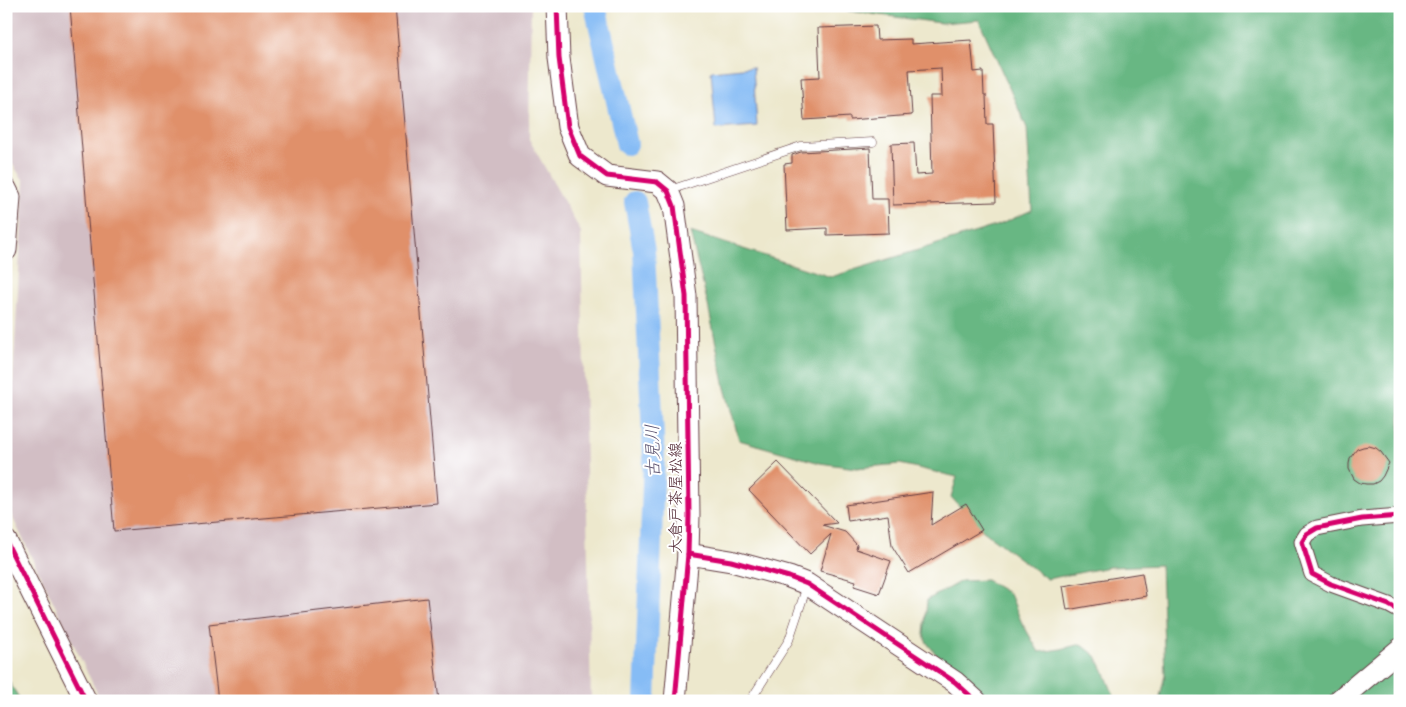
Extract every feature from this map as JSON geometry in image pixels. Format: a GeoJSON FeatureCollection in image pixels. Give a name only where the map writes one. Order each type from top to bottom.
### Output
{"type":"FeatureCollection","features":[{"type":"Feature","properties":{"kind":"street"},"geometry":{"type":"LineString","coordinates":[[557,6],[560,58],[568,127],[580,156],[607,176],[657,182],[668,191]]}},
{"type":"Feature","properties":{"kind":"street"},"geometry":{"type":"LineString","coordinates":[[6,189],[10,197],[6,250]]}},
{"type":"Feature","properties":{"kind":"street","name":"大倉戸茶屋松線"},"geometry":{"type":"LineString","coordinates":[[668,191],[674,206],[686,296],[688,554],[675,701]]}},
{"type":"Feature","properties":{"kind":"street"},"geometry":{"type":"LineString","coordinates":[[1400,516],[1362,519],[1317,528],[1307,534],[1302,542],[1312,574],[1331,584],[1389,605],[1400,611]]}},
{"type":"Feature","properties":{"kind":"street"},"geometry":{"type":"LineString","coordinates":[[6,541],[86,701]]}},
{"type":"Feature","properties":{"kind":"street"},"geometry":{"type":"LineString","coordinates":[[688,554],[731,561],[807,584],[955,682],[976,701]]}},
{"type":"Feature","properties":{"kind":"street"},"geometry":{"type":"LineString","coordinates":[[1338,701],[1400,649]]}},
{"type":"Feature","properties":{"kind":"lane"},"geometry":{"type":"LineString","coordinates":[[668,191],[801,146],[873,142]]}},
{"type":"Feature","properties":{"kind":"lane"},"geometry":{"type":"LineString","coordinates":[[750,701],[789,640],[807,584]]}},
{"type":"Feature","properties":{"kind":"shaded area"},"geometry":{"type":"Polygon","coordinates":[[[6,6],[531,6],[529,139],[581,232],[591,701],[101,701],[6,504],[24,181],[6,155],[6,6]]]}},
{"type":"Feature","properties":{"kind":"green space"},"geometry":{"type":"Polygon","coordinates":[[[811,6],[1400,6],[1400,701],[1159,701],[1165,675],[1161,565],[1109,567],[1047,579],[982,530],[951,497],[957,477],[900,464],[856,468],[820,463],[739,440],[725,388],[708,305],[690,232],[831,277],[999,225],[1032,210],[1027,128],[979,20],[941,23],[811,6]]]}},
{"type":"Feature","properties":{"kind":"green space"},"geometry":{"type":"Polygon","coordinates":[[[986,580],[1010,594],[1021,621],[1039,652],[1081,644],[1096,656],[1116,701],[987,701],[940,659],[927,643],[924,635],[927,600],[961,581],[986,580]]]}},
{"type":"Feature","properties":{"kind":"green space"},"geometry":{"type":"Polygon","coordinates":[[[6,677],[21,701],[6,701],[6,677]]]}},
{"type":"Feature","properties":{"kind":"water"},"geometry":{"type":"Polygon","coordinates":[[[753,67],[757,126],[716,129],[711,71],[753,67]]]}},
{"type":"Feature","properties":{"kind":"building"},"geometry":{"type":"Polygon","coordinates":[[[70,6],[395,6],[437,503],[114,531],[70,6]]]}},
{"type":"Feature","properties":{"kind":"building"},"geometry":{"type":"Polygon","coordinates":[[[876,26],[877,40],[911,39],[911,44],[971,40],[974,72],[983,71],[987,124],[993,124],[996,202],[893,205],[891,144],[914,143],[916,175],[932,174],[930,96],[942,96],[941,68],[909,70],[912,115],[850,120],[850,117],[804,120],[801,78],[820,77],[818,28],[876,26]]]}},
{"type":"Feature","properties":{"kind":"building"},"geometry":{"type":"Polygon","coordinates":[[[870,148],[872,199],[888,199],[889,233],[827,235],[827,228],[787,230],[784,164],[792,163],[792,155],[801,152],[870,148]]]}},
{"type":"Feature","properties":{"kind":"building"},"geometry":{"type":"Polygon","coordinates":[[[1369,446],[1381,452],[1389,463],[1383,476],[1373,484],[1360,483],[1354,479],[1349,469],[1350,458],[1357,449],[1369,446]]]}},
{"type":"Feature","properties":{"kind":"building"},"geometry":{"type":"Polygon","coordinates":[[[778,462],[837,523],[822,525],[845,532],[857,545],[856,549],[891,561],[879,594],[854,586],[856,581],[820,571],[831,534],[810,554],[749,490],[778,462]]]}},
{"type":"Feature","properties":{"kind":"building"},"geometry":{"type":"Polygon","coordinates":[[[933,492],[931,525],[966,504],[982,530],[909,573],[892,546],[888,515],[848,521],[846,505],[933,492]]]}},
{"type":"Feature","properties":{"kind":"building"},"geometry":{"type":"Polygon","coordinates":[[[1142,573],[1146,596],[1067,610],[1063,586],[1142,573]]]}},
{"type":"Feature","properties":{"kind":"building"},"geometry":{"type":"Polygon","coordinates":[[[427,598],[439,701],[218,701],[209,624],[427,598]]]}},
{"type":"Feature","properties":{"kind":"waterway","name":"古見川"},"geometry":{"type":"LineString","coordinates":[[595,6],[627,144]]}},
{"type":"Feature","properties":{"kind":"waterway","name":"古見川"},"geometry":{"type":"LineString","coordinates":[[635,202],[644,251],[654,457],[645,701]]}},
{"type":"Feature","properties":{"kind":"cycle path"},"geometry":{"type":"LineString","coordinates":[[557,6],[559,58],[568,127],[580,156],[607,176],[657,182],[668,191],[674,206],[686,296],[689,515],[688,554],[675,701]]}},
{"type":"Feature","properties":{"kind":"cycle path"},"geometry":{"type":"LineString","coordinates":[[1400,516],[1362,519],[1317,528],[1307,534],[1302,542],[1312,574],[1331,584],[1389,605],[1400,611]]}},
{"type":"Feature","properties":{"kind":"cycle path"},"geometry":{"type":"LineString","coordinates":[[6,541],[86,701]]}},
{"type":"Feature","properties":{"kind":"cycle path"},"geometry":{"type":"LineString","coordinates":[[688,554],[731,561],[807,584],[955,682],[976,701]]}}]}
